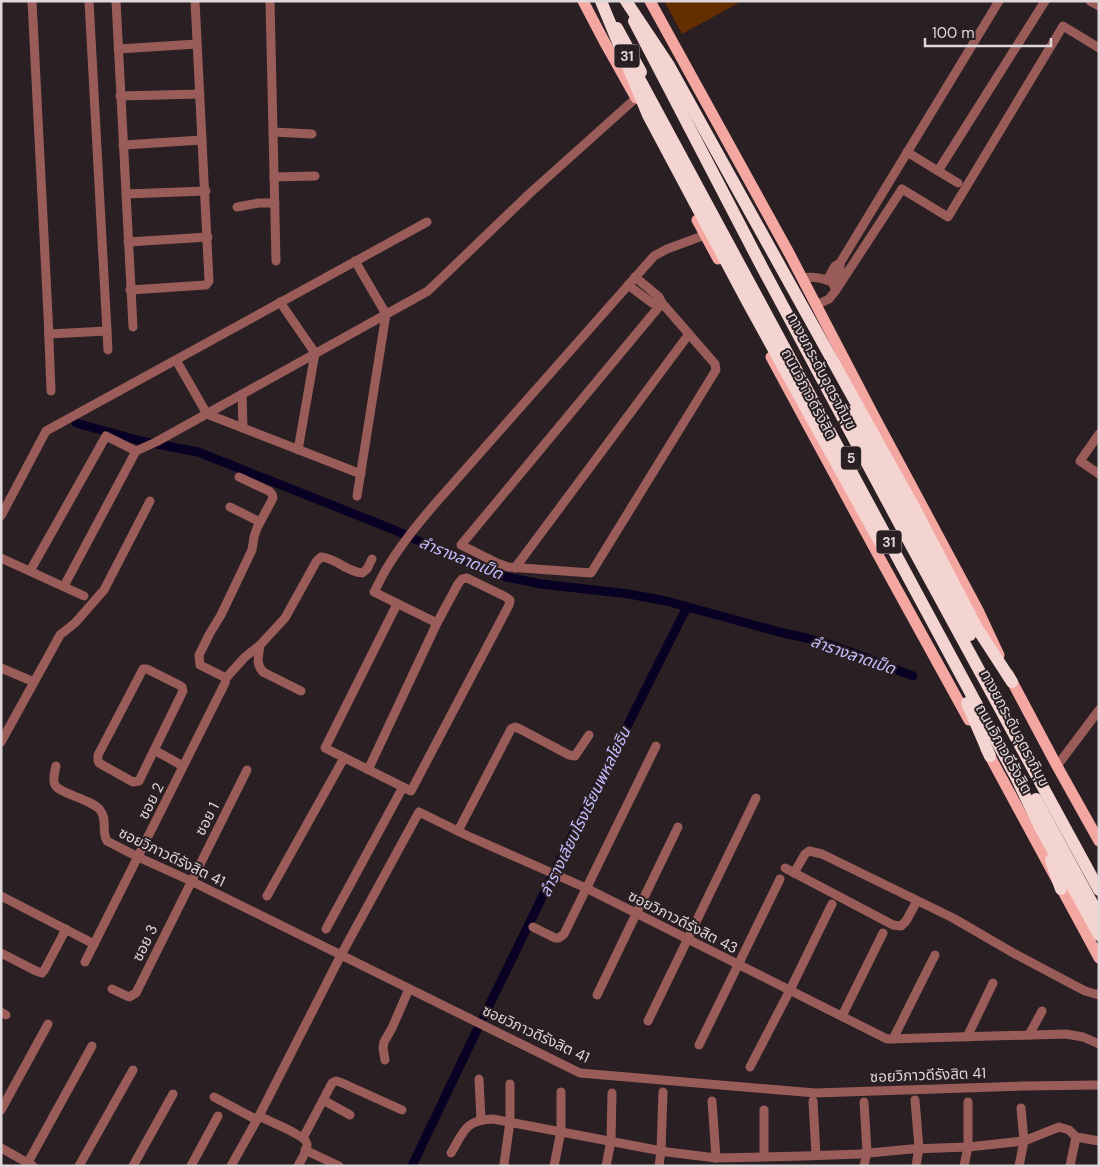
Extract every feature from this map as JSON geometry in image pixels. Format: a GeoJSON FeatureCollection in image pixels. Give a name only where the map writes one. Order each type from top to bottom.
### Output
{"type":"FeatureCollection","features":[{"type":"Feature","properties":{"kind":"highway","name":"ถนนวิภาวดีรังสิต"},"geometry":{"type":"LineString","coordinates":[[600,1],[657,112],[1017,779],[1040,826],[1099,935]]}},
{"type":"Feature","properties":{"kind":"highway","name":"5"},"geometry":{"type":"LineString","coordinates":[[600,1],[648,115],[970,709],[990,756]]}},
{"type":"Feature","properties":{"kind":"highway","name":"ทางยกระดับอุตราภิมุข"},"geometry":{"type":"LineString","coordinates":[[600,1],[1099,916]]}},
{"type":"Feature","properties":{"kind":"highway","name":"ถนนวิภาวดีรังสิต"},"geometry":{"type":"LineString","coordinates":[[626,1],[1099,872]]}},
{"type":"Feature","properties":{"kind":"highway","name":"5"},"geometry":{"type":"LineString","coordinates":[[626,1],[668,64],[916,511],[977,628],[1012,682]]}},
{"type":"Feature","properties":{"kind":"highway","name":"ทางยกระดับอุตราภิมุข"},"geometry":{"type":"LineString","coordinates":[[626,1],[763,269],[892,511],[1099,890]]}},
{"type":"Feature","properties":{"kind":"highway"},"geometry":{"type":"LineString","coordinates":[[628,83],[657,112]]}},
{"type":"Feature","properties":{"kind":"highway"},"geometry":{"type":"LineString","coordinates":[[1040,826],[1061,889]]}},
{"type":"Feature","properties":{"kind":"main road","name":"ถนนวิภาวดีรังสิต"},"geometry":{"type":"LineString","coordinates":[[583,1],[636,98],[705,236],[1099,958]]}},
{"type":"Feature","properties":{"kind":"main road"},"geometry":{"type":"LineString","coordinates":[[650,1],[802,278],[883,434],[978,610],[1012,682],[1056,766],[1099,841]]}},
{"type":"Feature","properties":{"kind":"street"},"geometry":{"type":"LineString","coordinates":[[32,1],[51,391]]}},
{"type":"Feature","properties":{"kind":"street"},"geometry":{"type":"LineString","coordinates":[[89,1],[108,350]]}},
{"type":"Feature","properties":{"kind":"street"},"geometry":{"type":"LineString","coordinates":[[116,1],[133,327]]}},
{"type":"Feature","properties":{"kind":"street"},"geometry":{"type":"LineString","coordinates":[[130,290],[206,285],[209,281],[196,1]]}},
{"type":"Feature","properties":{"kind":"street"},"geometry":{"type":"LineString","coordinates":[[270,1],[276,261]]}},
{"type":"Feature","properties":{"kind":"street"},"geometry":{"type":"LineString","coordinates":[[816,305],[829,299],[835,266],[840,263],[999,1]]}},
{"type":"Feature","properties":{"kind":"street"},"geometry":{"type":"LineString","coordinates":[[938,171],[1045,1]]}},
{"type":"Feature","properties":{"kind":"street"},"geometry":{"type":"LineString","coordinates":[[1090,1],[1099,6]]}},
{"type":"Feature","properties":{"kind":"street"},"geometry":{"type":"LineString","coordinates":[[832,284],[902,189],[948,218],[1063,26],[1099,48]]}},
{"type":"Feature","properties":{"kind":"street"},"geometry":{"type":"LineString","coordinates":[[118,49],[197,44]]}},
{"type":"Feature","properties":{"kind":"street"},"geometry":{"type":"LineString","coordinates":[[120,96],[200,94]]}},
{"type":"Feature","properties":{"kind":"street"},"geometry":{"type":"LineString","coordinates":[[64,586],[136,451],[207,414],[428,291],[529,194],[636,98]]}},
{"type":"Feature","properties":{"kind":"street"},"geometry":{"type":"LineString","coordinates":[[273,132],[312,134]]}},
{"type":"Feature","properties":{"kind":"street"},"geometry":{"type":"LineString","coordinates":[[123,145],[202,140]]}},
{"type":"Feature","properties":{"kind":"street"},"geometry":{"type":"LineString","coordinates":[[907,152],[958,183]]}},
{"type":"Feature","properties":{"kind":"street"},"geometry":{"type":"LineString","coordinates":[[274,177],[315,176]]}},
{"type":"Feature","properties":{"kind":"street"},"geometry":{"type":"LineString","coordinates":[[126,194],[206,191]]}},
{"type":"Feature","properties":{"kind":"street"},"geometry":{"type":"LineString","coordinates":[[237,207],[259,203],[275,203]]}},
{"type":"Feature","properties":{"kind":"street"},"geometry":{"type":"LineString","coordinates":[[1,516],[46,431],[427,222]]}},
{"type":"Feature","properties":{"kind":"street"},"geometry":{"type":"LineString","coordinates":[[437,623],[374,592],[410,535],[434,505],[654,256],[667,249],[705,236]]}},
{"type":"Feature","properties":{"kind":"street"},"geometry":{"type":"LineString","coordinates":[[128,242],[208,238]]}},
{"type":"Feature","properties":{"kind":"street"},"geometry":{"type":"LineString","coordinates":[[354,262],[386,314],[357,496]]}},
{"type":"Feature","properties":{"kind":"street"},"geometry":{"type":"LineString","coordinates":[[635,277],[660,297],[662,303],[715,364],[716,370],[591,572],[508,567],[461,545],[662,303]]}},
{"type":"Feature","properties":{"kind":"street"},"geometry":{"type":"LineString","coordinates":[[802,278],[822,278],[832,284]]}},
{"type":"Feature","properties":{"kind":"street"},"geometry":{"type":"LineString","coordinates":[[628,286],[652,304],[662,303]]}},
{"type":"Feature","properties":{"kind":"street"},"geometry":{"type":"LineString","coordinates":[[280,302],[316,353],[298,450]]}},
{"type":"Feature","properties":{"kind":"street"},"geometry":{"type":"LineString","coordinates":[[49,334],[107,331]]}},
{"type":"Feature","properties":{"kind":"street"},"geometry":{"type":"LineString","coordinates":[[516,568],[689,334]]}},
{"type":"Feature","properties":{"kind":"street"},"geometry":{"type":"LineString","coordinates":[[176,360],[207,414],[361,474]]}},
{"type":"Feature","properties":{"kind":"street"},"geometry":{"type":"LineString","coordinates":[[242,394],[242,428]]}},
{"type":"Feature","properties":{"kind":"street"},"geometry":{"type":"LineString","coordinates":[[1099,434],[1080,461],[1099,474]]}},
{"type":"Feature","properties":{"kind":"street"},"geometry":{"type":"LineString","coordinates":[[30,571],[106,436],[136,451]]}},
{"type":"Feature","properties":{"kind":"street"},"geometry":{"type":"LineString","coordinates":[[226,678],[200,665],[199,655],[221,615],[252,550],[254,537],[272,498],[272,494],[269,491],[239,477]]}},
{"type":"Feature","properties":{"kind":"street"},"geometry":{"type":"LineString","coordinates":[[1,742],[60,635],[74,623],[104,590],[150,501]]}},
{"type":"Feature","properties":{"kind":"street"},"geometry":{"type":"LineString","coordinates":[[230,507],[260,522]]}},
{"type":"Feature","properties":{"kind":"street","name":"ซอย 2"},"geometry":{"type":"LineString","coordinates":[[85,962],[226,678],[285,618],[316,562],[321,557],[327,557],[356,573],[362,573],[367,569],[372,559]]}},
{"type":"Feature","properties":{"kind":"street"},"geometry":{"type":"LineString","coordinates":[[1,558],[84,596]]}},
{"type":"Feature","properties":{"kind":"street"},"geometry":{"type":"LineString","coordinates":[[368,770],[437,623],[462,579],[467,578],[506,596],[510,600],[411,791],[368,770],[344,758],[325,748],[397,604]]}},
{"type":"Feature","properties":{"kind":"street"},"geometry":{"type":"LineString","coordinates":[[260,645],[258,667],[263,672],[301,691]]}},
{"type":"Feature","properties":{"kind":"street"},"geometry":{"type":"LineString","coordinates":[[1,668],[34,682]]}},
{"type":"Feature","properties":{"kind":"street"},"geometry":{"type":"LineString","coordinates":[[147,669],[180,685],[183,691],[154,750],[139,781],[136,782],[132,782],[98,760],[98,756],[143,670],[147,669]]}},
{"type":"Feature","properties":{"kind":"street"},"geometry":{"type":"LineString","coordinates":[[1056,766],[1099,710]]}},
{"type":"Feature","properties":{"kind":"street"},"geometry":{"type":"LineString","coordinates":[[458,831],[511,729],[515,727],[520,729],[575,756],[589,736]]}},
{"type":"Feature","properties":{"kind":"street"},"geometry":{"type":"LineString","coordinates":[[533,927],[555,938],[559,938],[564,934],[656,746]]}},
{"type":"Feature","properties":{"kind":"street"},"geometry":{"type":"LineString","coordinates":[[154,750],[183,766]]}},
{"type":"Feature","properties":{"kind":"street"},"geometry":{"type":"LineString","coordinates":[[267,896],[344,758]]}},
{"type":"Feature","properties":{"kind":"street","name":"ซอยวิภาวดีรังสิต 41"},"geometry":{"type":"LineString","coordinates":[[56,766],[54,781],[56,786],[93,804],[100,810],[105,820],[104,838],[106,841],[580,1073],[815,1093],[1099,1085]]}},
{"type":"Feature","properties":{"kind":"street","name":"ซอย 1"},"geometry":{"type":"LineString","coordinates":[[191,881],[247,770]]}},
{"type":"Feature","properties":{"kind":"street"},"geometry":{"type":"LineString","coordinates":[[326,929],[403,787]]}},
{"type":"Feature","properties":{"kind":"street"},"geometry":{"type":"LineString","coordinates":[[648,1021],[756,798]]}},
{"type":"Feature","properties":{"kind":"street","name":"ซอยวิภาวดีรังสิต 43"},"geometry":{"type":"LineString","coordinates":[[341,955],[419,812],[560,878],[586,888],[887,1039],[1066,1034],[1083,1037],[1099,1044]]}},
{"type":"Feature","properties":{"kind":"street"},"geometry":{"type":"LineString","coordinates":[[597,995],[678,827]]}},
{"type":"Feature","properties":{"kind":"street"},"geometry":{"type":"LineString","coordinates":[[794,873],[805,854],[809,851],[822,854],[953,918],[1085,991],[1099,995]]}},
{"type":"Feature","properties":{"kind":"street"},"geometry":{"type":"LineString","coordinates":[[785,868],[893,925],[901,926],[906,921],[917,901]]}},
{"type":"Feature","properties":{"kind":"street"},"geometry":{"type":"LineString","coordinates":[[699,1045],[780,879]]}},
{"type":"Feature","properties":{"kind":"street","name":"ซอย 3"},"geometry":{"type":"LineString","coordinates":[[112,989],[129,997],[136,993],[191,881]]}},
{"type":"Feature","properties":{"kind":"street"},"geometry":{"type":"LineString","coordinates":[[1,896],[94,944]]}},
{"type":"Feature","properties":{"kind":"street"},"geometry":{"type":"LineString","coordinates":[[750,1067],[832,904]]}},
{"type":"Feature","properties":{"kind":"street"},"geometry":{"type":"LineString","coordinates":[[1,953],[42,973],[66,929]]}},
{"type":"Feature","properties":{"kind":"street"},"geometry":{"type":"LineString","coordinates":[[842,1016],[883,933]]}},
{"type":"Feature","properties":{"kind":"street"},"geometry":{"type":"LineString","coordinates":[[231,1166],[258,1118],[341,955]]}},
{"type":"Feature","properties":{"kind":"street"},"geometry":{"type":"LineString","coordinates":[[893,1039],[935,955]]}},
{"type":"Feature","properties":{"kind":"street"},"geometry":{"type":"LineString","coordinates":[[966,1037],[993,983]]}},
{"type":"Feature","properties":{"kind":"street"},"geometry":{"type":"LineString","coordinates":[[385,1060],[384,1042],[409,989]]}},
{"type":"Feature","properties":{"kind":"street"},"geometry":{"type":"LineString","coordinates":[[1029,1035],[1042,1010]]}},
{"type":"Feature","properties":{"kind":"street"},"geometry":{"type":"LineString","coordinates":[[1,1110],[48,1024]]}},
{"type":"Feature","properties":{"kind":"street"},"geometry":{"type":"LineString","coordinates":[[1,1148],[29,1165],[92,1046]]}},
{"type":"Feature","properties":{"kind":"street"},"geometry":{"type":"LineString","coordinates":[[79,1166],[133,1070]]}},
{"type":"Feature","properties":{"kind":"street"},"geometry":{"type":"LineString","coordinates":[[480,1079],[481,1120]]}},
{"type":"Feature","properties":{"kind":"street"},"geometry":{"type":"LineString","coordinates":[[303,1138],[332,1082],[336,1081],[402,1110]]}},
{"type":"Feature","properties":{"kind":"street"},"geometry":{"type":"LineString","coordinates":[[504,1164],[510,1122],[510,1084]]}},
{"type":"Feature","properties":{"kind":"street"},"geometry":{"type":"LineString","coordinates":[[554,1166],[561,1132],[561,1092]]}},
{"type":"Feature","properties":{"kind":"street"},"geometry":{"type":"LineString","coordinates":[[659,1166],[662,1151],[662,1092]]}},
{"type":"Feature","properties":{"kind":"street"},"geometry":{"type":"LineString","coordinates":[[606,1166],[611,1141],[612,1093]]}},
{"type":"Feature","properties":{"kind":"street"},"geometry":{"type":"LineString","coordinates":[[133,1166],[173,1094]]}},
{"type":"Feature","properties":{"kind":"street"},"geometry":{"type":"LineString","coordinates":[[214,1097],[301,1136],[307,1144],[298,1166]]}},
{"type":"Feature","properties":{"kind":"street"},"geometry":{"type":"LineString","coordinates":[[323,1100],[350,1115]]}},
{"type":"Feature","properties":{"kind":"street"},"geometry":{"type":"LineString","coordinates":[[915,1100],[919,1148],[916,1166]]}},
{"type":"Feature","properties":{"kind":"street"},"geometry":{"type":"LineString","coordinates":[[711,1160],[712,1101]]}},
{"type":"Feature","properties":{"kind":"street"},"geometry":{"type":"LineString","coordinates":[[811,1166],[814,1156],[813,1101]]}},
{"type":"Feature","properties":{"kind":"street"},"geometry":{"type":"LineString","coordinates":[[864,1102],[867,1152],[864,1166]]}},
{"type":"Feature","properties":{"kind":"street"},"geometry":{"type":"LineString","coordinates":[[964,1166],[968,1147],[968,1102]]}},
{"type":"Feature","properties":{"kind":"street"},"geometry":{"type":"LineString","coordinates":[[1019,1166],[1024,1141],[1021,1108]]}},
{"type":"Feature","properties":{"kind":"street"},"geometry":{"type":"LineString","coordinates":[[761,1160],[764,1110]]}},
{"type":"Feature","properties":{"kind":"street"},"geometry":{"type":"LineString","coordinates":[[191,1166],[218,1116]]}},
{"type":"Feature","properties":{"kind":"street"},"geometry":{"type":"LineString","coordinates":[[451,1153],[470,1124],[481,1120],[493,1119],[711,1160],[761,1160],[919,1148],[968,1147],[1024,1141],[1060,1127],[1069,1130],[1076,1137],[1099,1141]]}},
{"type":"Feature","properties":{"kind":"street"},"geometry":{"type":"LineString","coordinates":[[1070,1166],[1076,1137]]}},
{"type":"Feature","properties":{"kind":"street"},"geometry":{"type":"LineString","coordinates":[[305,1150],[339,1166]]}},
{"type":"Feature","properties":{"kind":"shaded area"},"geometry":{"type":"Polygon","coordinates":[[[664,1],[742,1],[682,34],[664,1]]]}},
{"type":"Feature","properties":{"kind":"waterway","name":"ลำรางลาดเป็ด"},"geometry":{"type":"LineString","coordinates":[[76,423],[141,441],[198,452],[392,529],[506,577],[541,584],[629,594],[666,601],[800,636],[849,651],[913,676]]}},
{"type":"Feature","properties":{"kind":"waterway","name":"ลำรางเลียบโรงเรียนพหลโยธิน"},"geometry":{"type":"LineString","coordinates":[[483,1018],[687,607]]}},
{"type":"Feature","properties":{"kind":"waterway","name":"ลำรางเลียบโรงเรียนพหลโยธิน"},"geometry":{"type":"LineString","coordinates":[[412,1166],[477,1030]]}}]}
